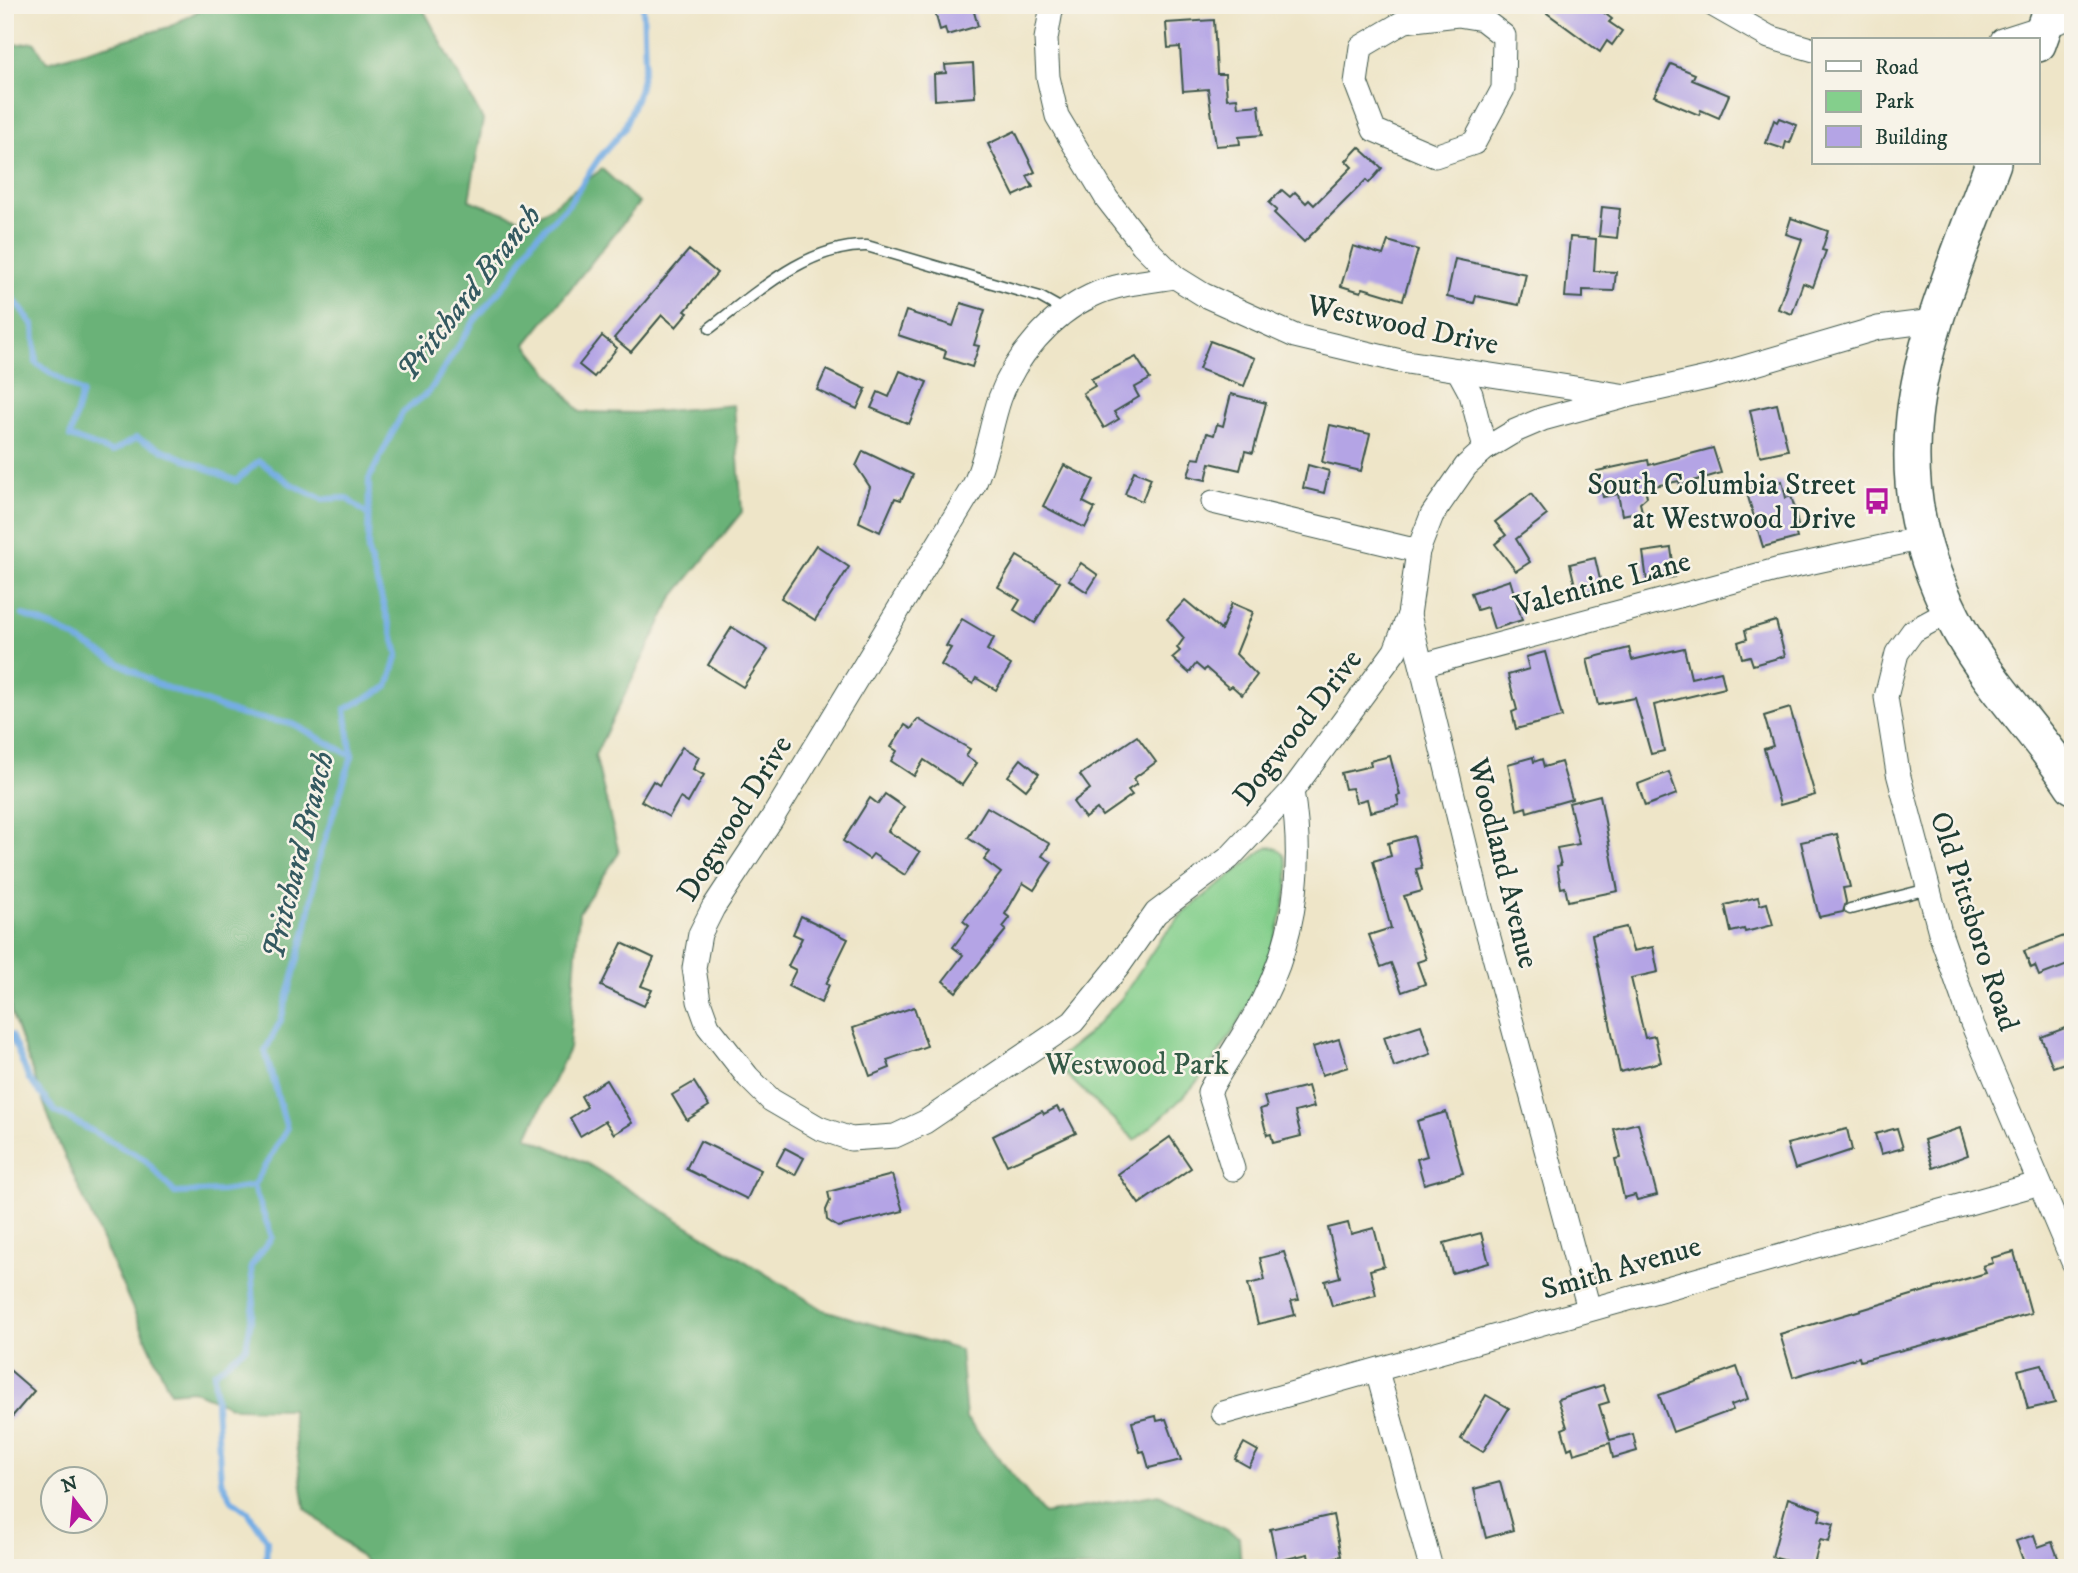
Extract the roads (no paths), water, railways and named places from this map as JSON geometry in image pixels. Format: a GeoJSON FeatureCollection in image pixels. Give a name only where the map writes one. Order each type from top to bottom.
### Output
{"type":"FeatureCollection","features":[{"type":"Feature","properties":{"kind":"main road"},"geometry":{"type":"LineString","coordinates":[[1993,164],[1933,321],[1913,409],[1913,488],[1923,538],[1961,633],[2073,786]]}},
{"type":"Feature","properties":{"kind":"street","name":"Westwood Drive"},"geometry":{"type":"LineString","coordinates":[[1052,5],[1046,52],[1048,77],[1057,116],[1107,199],[1142,244],[1175,277],[1204,295],[1295,336],[1341,349],[1627,396],[1711,377],[1878,328],[1933,321]]}},
{"type":"Feature","properties":{"kind":"street"},"geometry":{"type":"LineString","coordinates":[[1713,5],[1746,14],[1769,37],[1812,49]]}},
{"type":"Feature","properties":{"kind":"street"},"geometry":{"type":"LineString","coordinates":[[1484,12],[1504,36],[1503,89],[1474,143],[1435,156],[1374,130],[1356,83],[1361,47],[1405,21],[1484,12]]}},
{"type":"Feature","properties":{"kind":"street"},"geometry":{"type":"LineString","coordinates":[[2008,38],[2051,23]]}},
{"type":"Feature","properties":{"kind":"street","name":"Dogwood Drive"},"geometry":{"type":"LineString","coordinates":[[1175,277],[1091,296],[1035,340],[1013,372],[1000,399],[985,461],[974,485],[771,820],[713,908],[700,934],[694,968],[699,1001],[708,1026],[748,1077],[771,1100],[818,1128],[851,1139],[895,1136],[925,1122],[1073,1022],[1118,967],[1156,913],[1229,858],[1292,791],[1395,651],[1409,615]]}},
{"type":"Feature","properties":{"kind":"street"},"geometry":{"type":"LineString","coordinates":[[1458,370],[1471,394],[1485,449]]}},
{"type":"Feature","properties":{"kind":"street","name":"Woodland Avenue"},"geometry":{"type":"LineString","coordinates":[[1589,1309],[1478,897],[1409,615],[1418,551],[1432,515],[1466,466],[1485,449],[1542,419],[1627,396]]}},
{"type":"Feature","properties":{"kind":"street"},"geometry":{"type":"LineString","coordinates":[[1213,502],[1418,551]]}},
{"type":"Feature","properties":{"kind":"street","name":"Valentine Lane"},"geometry":{"type":"LineString","coordinates":[[1422,664],[1776,570],[1923,538]]}},
{"type":"Feature","properties":{"kind":"street","name":"Old Pittsboro Road"},"geometry":{"type":"LineString","coordinates":[[1950,611],[1913,631],[1897,653],[1886,697],[1901,786],[1928,889],[1971,1021],[2073,1262]]}},
{"type":"Feature","properties":{"kind":"street"},"geometry":{"type":"LineString","coordinates":[[1233,1169],[1209,1092],[1264,998],[1293,911],[1300,861],[1292,791]]}},
{"type":"Feature","properties":{"kind":"street","name":"Smith Avenue"},"geometry":{"type":"LineString","coordinates":[[1223,1413],[2038,1184]]}},
{"type":"Feature","properties":{"kind":"street"},"geometry":{"type":"LineString","coordinates":[[1377,1371],[1431,1568]]}},
{"type":"Feature","properties":{"kind":"lane"},"geometry":{"type":"LineString","coordinates":[[710,328],[780,274],[846,246],[867,246],[1040,297],[1068,313]]}},
{"type":"Feature","properties":{"kind":"lane"},"geometry":{"type":"LineString","coordinates":[[1850,909],[1928,889]]}},
{"type":"Feature","properties":{"kind":"waterway","name":"Pritchard Branch"},"geometry":{"type":"LineString","coordinates":[[266,1568],[267,1540],[248,1512],[232,1500],[221,1480],[214,1373],[246,1347],[254,1304],[251,1266],[272,1237],[253,1186],[287,1129],[265,1051],[281,1020],[307,926],[318,861],[352,756],[345,709],[388,687],[398,654],[368,552],[369,479],[403,412],[429,392],[475,320],[512,276],[533,240],[569,204],[599,158],[624,129],[639,91],[645,62],[643,5]]}},
{"type":"Feature","properties":{"kind":"waterway"},"geometry":{"type":"LineString","coordinates":[[5,297],[12,297],[34,326],[36,363],[82,393],[70,437],[112,452],[136,438],[236,481],[259,461],[291,484],[322,499],[346,498],[368,515]]}},
{"type":"Feature","properties":{"kind":"waterway"},"geometry":{"type":"LineString","coordinates":[[23,615],[62,631],[157,684],[241,715],[293,724],[352,756]]}},
{"type":"Feature","properties":{"kind":"waterway"},"geometry":{"type":"LineString","coordinates":[[11,1035],[29,1079],[55,1111],[144,1159],[175,1193],[221,1191],[253,1186]]}},
{"type":"Feature","properties":{"kind":"place","name":"South Columbia Street at Westwood Drive"},"geometry":{"type":"Point","coordinates":[1877,501]}},
{"type":"Feature","properties":{"kind":"park label","name":"Westwood Park"},"geometry":{"type":"Point","coordinates":[1137,1064]}}]}
